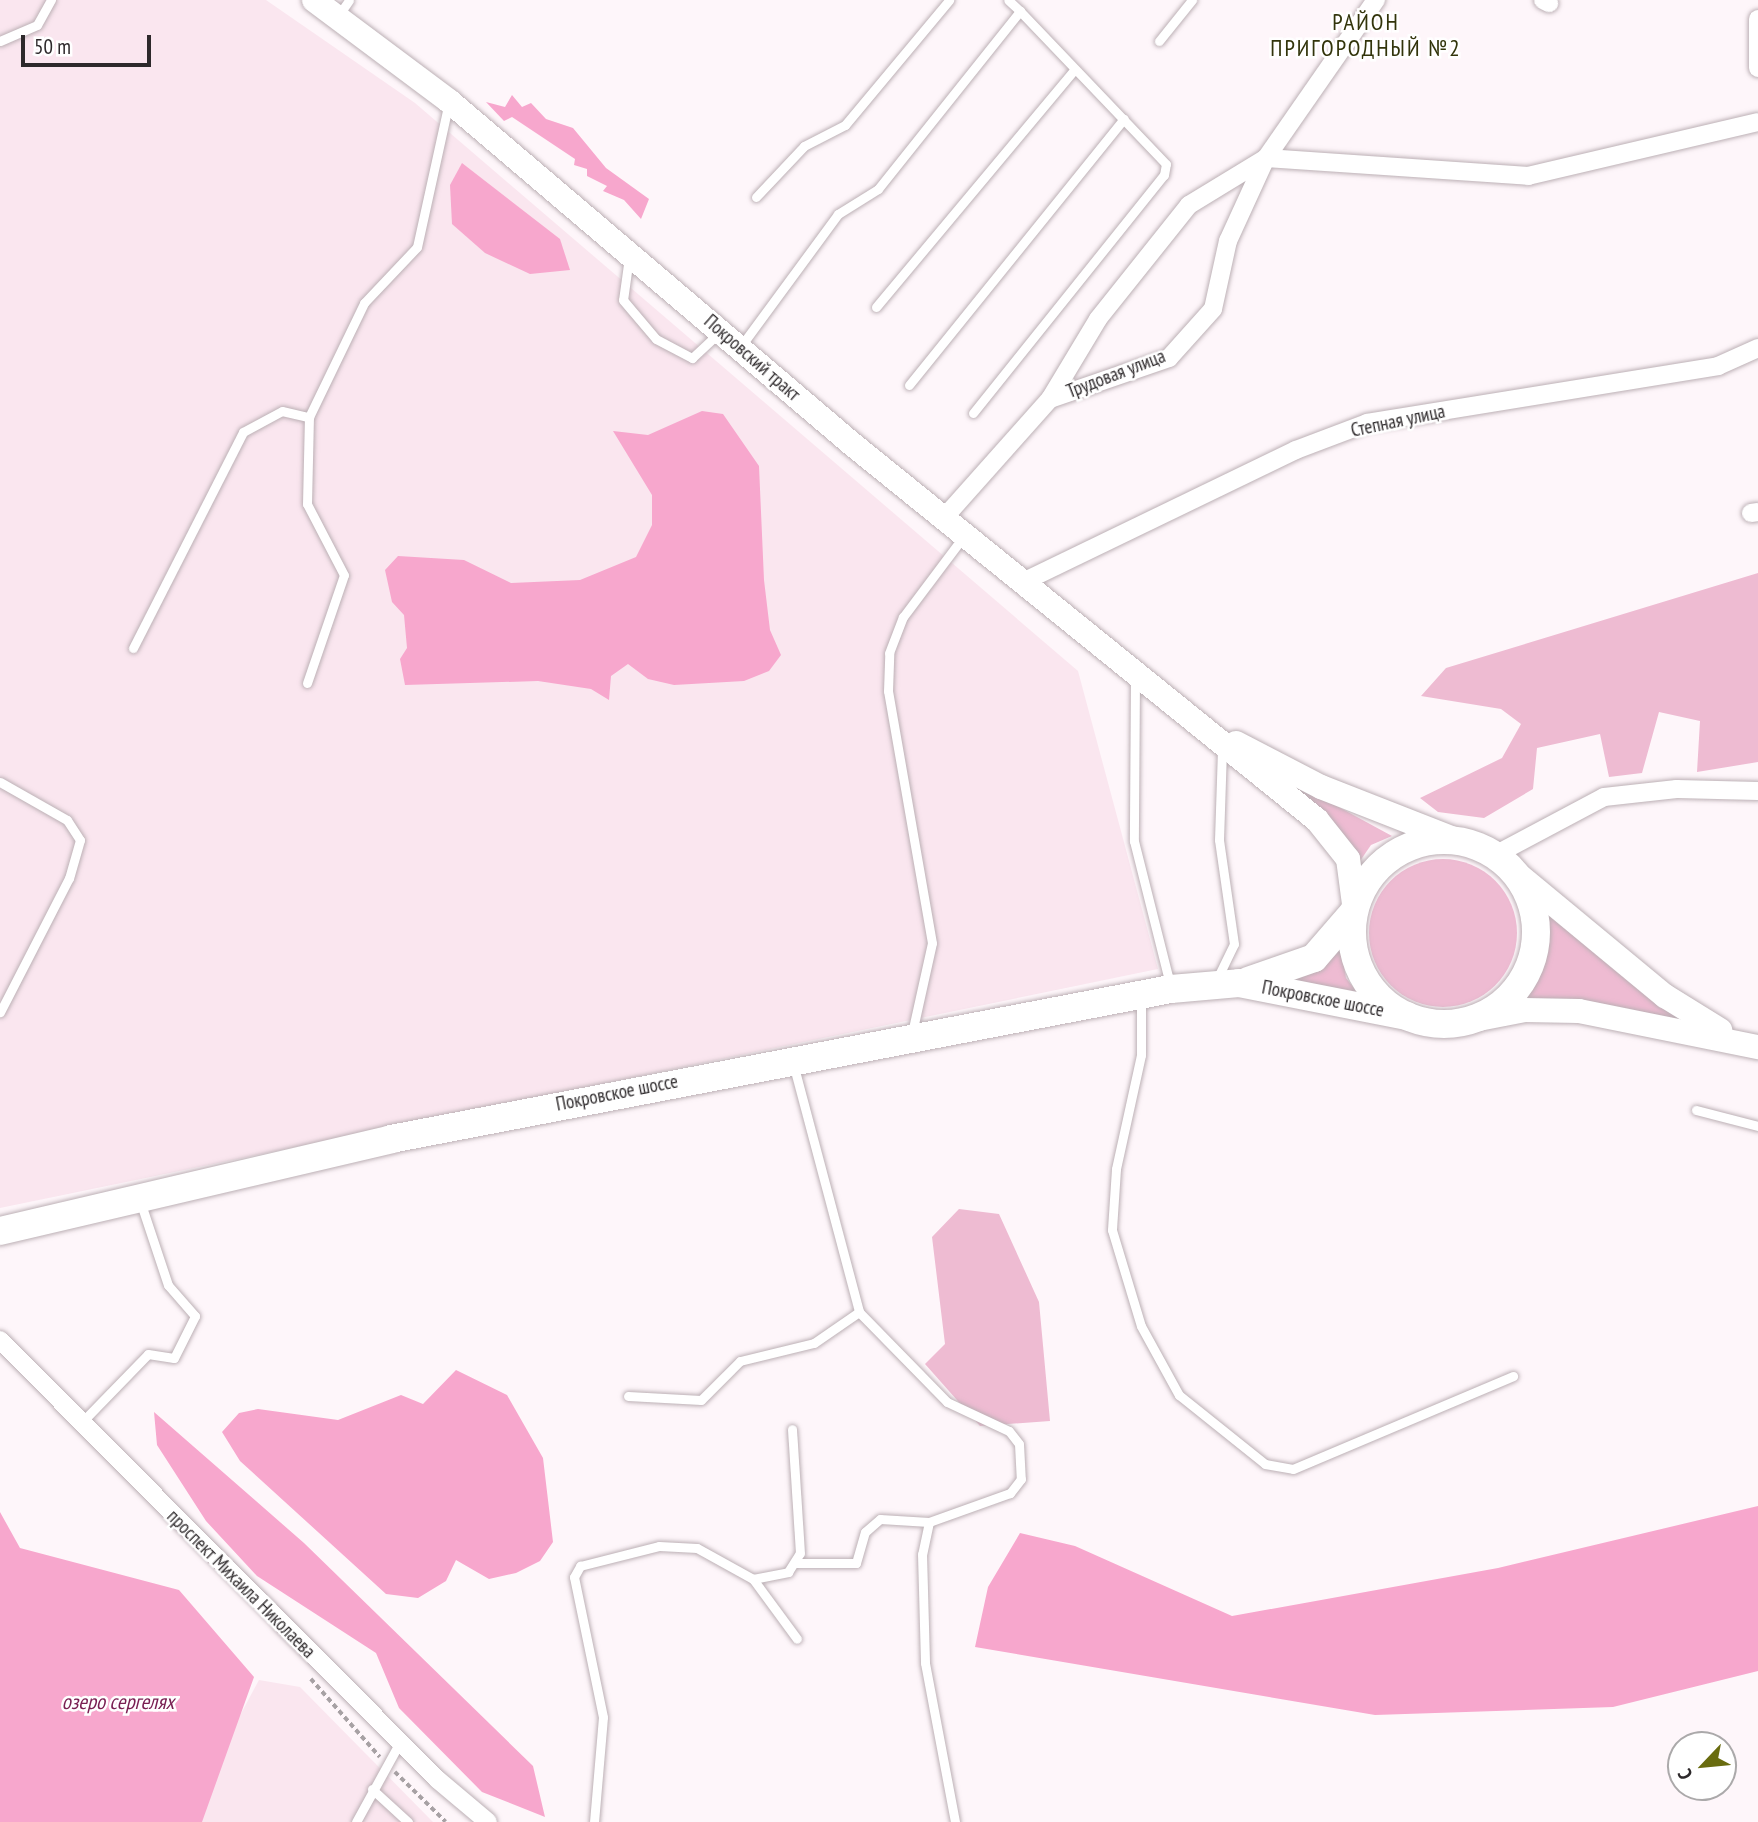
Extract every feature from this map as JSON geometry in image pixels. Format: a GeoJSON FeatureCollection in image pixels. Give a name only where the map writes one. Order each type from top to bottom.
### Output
{"type":"FeatureCollection","features":[{"type":"Feature","properties":{"kind":"main road","name":"Покровский тракт"},"geometry":{"type":"LineString","coordinates":[[314,0],[343,9],[449,102],[630,252],[720,332],[943,519],[1189,719]]}},
{"type":"Feature","properties":{"kind":"main road"},"geometry":{"type":"LineString","coordinates":[[1189,719],[1336,837],[1354,881],[1352,948],[1362,973],[1381,998],[1407,1016],[1458,1023],[1524,1010],[1579,1011],[1752,1045]]}},
{"type":"Feature","properties":{"kind":"main road"},"geometry":{"type":"LineString","coordinates":[[1189,719],[1321,787],[1459,841],[1503,862],[1665,996],[1752,1045]]}},
{"type":"Feature","properties":{"kind":"main road"},"geometry":{"type":"LineString","coordinates":[[1353,909],[1382,862],[1431,841],[1459,841]]}},
{"type":"Feature","properties":{"kind":"main road"},"geometry":{"type":"LineString","coordinates":[[1458,1023],[1504,1002],[1531,961],[1534,912],[1503,862]]}},
{"type":"Feature","properties":{"kind":"main road","name":"Покровское шоссе"},"geometry":{"type":"LineString","coordinates":[[0,1231],[139,1197],[791,1058],[1171,989],[1227,983],[1314,958],[1353,909]]}},
{"type":"Feature","properties":{"kind":"main road","name":"Покровское шоссе"},"geometry":{"type":"LineString","coordinates":[[1227,983],[1407,1016]]}},
{"type":"Feature","properties":{"kind":"main road"},"geometry":{"type":"LineString","coordinates":[[0,1244],[34,1223]]}},
{"type":"Feature","properties":{"kind":"street","name":"Трудовая улица"},"geometry":{"type":"LineString","coordinates":[[1050,399],[1169,358],[1213,309],[1228,241],[1266,159],[1376,0]]}},
{"type":"Feature","properties":{"kind":"street"},"geometry":{"type":"LineString","coordinates":[[1758,19],[1758,68]]}},
{"type":"Feature","properties":{"kind":"street"},"geometry":{"type":"LineString","coordinates":[[1266,159],[1528,176],[1758,122]]}},
{"type":"Feature","properties":{"kind":"street","name":"Трудовая улица"},"geometry":{"type":"LineString","coordinates":[[943,519],[1050,399],[1098,318],[1189,205],[1266,159]]}},
{"type":"Feature","properties":{"kind":"street","name":"Степная улица"},"geometry":{"type":"LineString","coordinates":[[1023,582],[1296,450],[1367,423],[1718,366],[1758,348]]}},
{"type":"Feature","properties":{"kind":"street"},"geometry":{"type":"LineString","coordinates":[[1503,862],[1604,797],[1677,789],[1758,791]]}},
{"type":"Feature","properties":{"kind":"street","name":"проспект Михаила Николаева"},"geometry":{"type":"LineString","coordinates":[[0,1340],[400,1742],[488,1822]]}},
{"type":"Feature","properties":{"kind":"lane"},"geometry":{"type":"LineString","coordinates":[[0,41],[37,25],[51,0]]}},
{"type":"Feature","properties":{"kind":"lane"},"geometry":{"type":"LineString","coordinates":[[756,197],[804,145],[845,125],[949,0]]}},
{"type":"Feature","properties":{"kind":"lane"},"geometry":{"type":"LineString","coordinates":[[974,413],[1164,175],[1162,157],[1073,71],[1008,0]]}},
{"type":"Feature","properties":{"kind":"lane"},"geometry":{"type":"LineString","coordinates":[[1159,41],[1192,0]]}},
{"type":"Feature","properties":{"kind":"lane"},"geometry":{"type":"LineString","coordinates":[[740,347],[838,214],[878,190],[1020,11]]}},
{"type":"Feature","properties":{"kind":"lane"},"geometry":{"type":"LineString","coordinates":[[876,307],[1073,71]]}},
{"type":"Feature","properties":{"kind":"lane"},"geometry":{"type":"LineString","coordinates":[[307,683],[344,575],[307,504],[309,417],[364,303],[417,247],[449,102]]}},
{"type":"Feature","properties":{"kind":"lane"},"geometry":{"type":"LineString","coordinates":[[909,385],[1124,119]]}},
{"type":"Feature","properties":{"kind":"lane"},"geometry":{"type":"LineString","coordinates":[[630,252],[623,300],[656,340],[692,358],[720,332]]}},
{"type":"Feature","properties":{"kind":"lane"},"geometry":{"type":"LineString","coordinates":[[133,648],[243,432],[282,411],[309,417]]}},
{"type":"Feature","properties":{"kind":"lane"},"geometry":{"type":"LineString","coordinates":[[912,1035],[932,943],[888,691],[889,653],[903,617],[964,536]]}},
{"type":"Feature","properties":{"kind":"lane"},"geometry":{"type":"LineString","coordinates":[[1135,676],[1134,841],[1171,989]]}},
{"type":"Feature","properties":{"kind":"lane"},"geometry":{"type":"LineString","coordinates":[[1222,747],[1219,840],[1234,944],[1227,983]]}},
{"type":"Feature","properties":{"kind":"lane"},"geometry":{"type":"LineString","coordinates":[[0,782],[67,820],[80,840],[69,878],[0,1012]]}},
{"type":"Feature","properties":{"kind":"lane"},"geometry":{"type":"LineString","coordinates":[[1141,995],[1141,1055],[1116,1170],[1112,1230],[1142,1326],[1179,1395],[1265,1464],[1293,1469],[1513,1376]]}},
{"type":"Feature","properties":{"kind":"lane"},"geometry":{"type":"LineString","coordinates":[[791,1058],[859,1312],[947,1402],[1009,1431],[1019,1444],[1021,1479],[1010,1493],[929,1522],[880,1519],[865,1532],[856,1563],[795,1563]]}},
{"type":"Feature","properties":{"kind":"lane"},"geometry":{"type":"LineString","coordinates":[[1696,1110],[1758,1126]]}},
{"type":"Feature","properties":{"kind":"lane"},"geometry":{"type":"LineString","coordinates":[[81,1423],[148,1354],[174,1358],[195,1316],[168,1285],[139,1197]]}},
{"type":"Feature","properties":{"kind":"lane"},"geometry":{"type":"LineString","coordinates":[[628,1396],[701,1400],[740,1361],[814,1343],[859,1312]]}},
{"type":"Feature","properties":{"kind":"lane"},"geometry":{"type":"LineString","coordinates":[[594,1822],[603,1717],[574,1577],[580,1566],[680,1544],[753,1579],[777,1578],[795,1563],[800,1553],[792,1429]]}},
{"type":"Feature","properties":{"kind":"lane"},"geometry":{"type":"LineString","coordinates":[[929,1522],[920,1601],[925,1663],[955,1822]]}},
{"type":"Feature","properties":{"kind":"lane"},"geometry":{"type":"LineString","coordinates":[[753,1579],[797,1639]]}},
{"type":"Feature","properties":{"kind":"lane"},"geometry":{"type":"LineString","coordinates":[[356,1822],[400,1742]]}},
{"type":"Feature","properties":{"kind":"lane"},"geometry":{"type":"LineString","coordinates":[[372,1789],[408,1822]]}},
{"type":"Feature","properties":{"kind":"shaded area"},"geometry":{"type":"Polygon","coordinates":[[[0,0],[266,0],[415,103],[1078,671],[1158,969],[0,1208],[0,0]]]}},
{"type":"Feature","properties":{"kind":"shaded area"},"geometry":{"type":"Polygon","coordinates":[[[1758,573],[1758,762],[1697,772],[1700,721],[1659,712],[1642,773],[1609,777],[1600,734],[1537,748],[1533,789],[1484,818],[1438,812],[1420,798],[1502,758],[1521,724],[1501,709],[1421,696],[1446,668],[1758,573]]]}},
{"type":"Feature","properties":{"kind":"shaded area"},"geometry":{"type":"Polygon","coordinates":[[[1278,774],[1392,836],[1371,845],[1360,861],[1278,774]]]}},
{"type":"Feature","properties":{"kind":"shaded area"},"geometry":{"type":"Polygon","coordinates":[[[1443,859],[1471,865],[1495,881],[1511,905],[1517,933],[1511,961],[1495,985],[1471,1001],[1443,1007],[1415,1001],[1391,985],[1375,961],[1369,933],[1375,905],[1391,881],[1415,865],[1443,859]]]}},
{"type":"Feature","properties":{"kind":"shaded area"},"geometry":{"type":"Polygon","coordinates":[[[1540,904],[1683,1019],[1510,1011],[1534,976],[1540,904]]]}},
{"type":"Feature","properties":{"kind":"shaded area"},"geometry":{"type":"Polygon","coordinates":[[[1341,949],[1346,978],[1363,1000],[1273,986],[1341,949]]]}},
{"type":"Feature","properties":{"kind":"shaded area"},"geometry":{"type":"Polygon","coordinates":[[[959,1209],[999,1214],[1039,1302],[1050,1421],[980,1426],[925,1364],[945,1344],[932,1237],[959,1209]]]}},
{"type":"Feature","properties":{"kind":"shaded area"},"geometry":{"type":"Polygon","coordinates":[[[259,1680],[300,1687],[433,1822],[200,1822],[206,1779],[259,1680]]]}},
{"type":"Feature","properties":{"kind":"water"},"geometry":{"type":"Polygon","coordinates":[[[512,95],[522,107],[531,103],[546,119],[573,128],[606,168],[649,199],[641,219],[624,200],[603,191],[607,186],[587,176],[587,169],[574,165],[575,159],[512,117],[504,121],[486,102],[505,107],[512,95]]]}},
{"type":"Feature","properties":{"kind":"water"},"geometry":{"type":"Polygon","coordinates":[[[462,163],[560,239],[570,270],[530,274],[485,253],[452,224],[450,185],[462,163]]]}},
{"type":"Feature","properties":{"kind":"water"},"geometry":{"type":"Polygon","coordinates":[[[702,411],[723,414],[759,466],[764,580],[770,630],[781,655],[769,671],[744,681],[674,685],[648,679],[628,664],[611,676],[609,700],[591,689],[538,681],[405,685],[400,659],[407,648],[404,615],[392,602],[385,570],[398,556],[464,560],[511,583],[580,580],[636,557],[652,525],[652,495],[613,431],[648,435],[702,411]]]}},
{"type":"Feature","properties":{"kind":"water"},"geometry":{"type":"Polygon","coordinates":[[[456,1370],[507,1395],[543,1458],[553,1542],[540,1561],[516,1573],[489,1579],[456,1560],[446,1581],[418,1598],[386,1594],[240,1461],[222,1432],[239,1413],[258,1409],[338,1420],[401,1395],[423,1404],[456,1370]]]}},
{"type":"Feature","properties":{"kind":"water"},"geometry":{"type":"Polygon","coordinates":[[[154,1412],[304,1543],[533,1766],[545,1817],[482,1792],[399,1708],[376,1653],[257,1576],[206,1521],[157,1445],[154,1412]]]}},
{"type":"Feature","properties":{"kind":"water"},"geometry":{"type":"Polygon","coordinates":[[[1758,1506],[1758,1671],[1613,1707],[1375,1715],[975,1647],[988,1587],[1020,1533],[1075,1546],[1232,1616],[1498,1568],[1758,1506]]]}},
{"type":"Feature","properties":{"kind":"water","name":"озеро сергелях"},"geometry":{"type":"Polygon","coordinates":[[[0,1512],[20,1548],[179,1590],[254,1677],[202,1822],[0,1822],[0,1512]]]}},
{"type":"Feature","properties":{"kind":"district","name":"РАЙОН ПРИГОРОДНЫЙ №2"},"geometry":{"type":"Point","coordinates":[1366,35]}}]}
